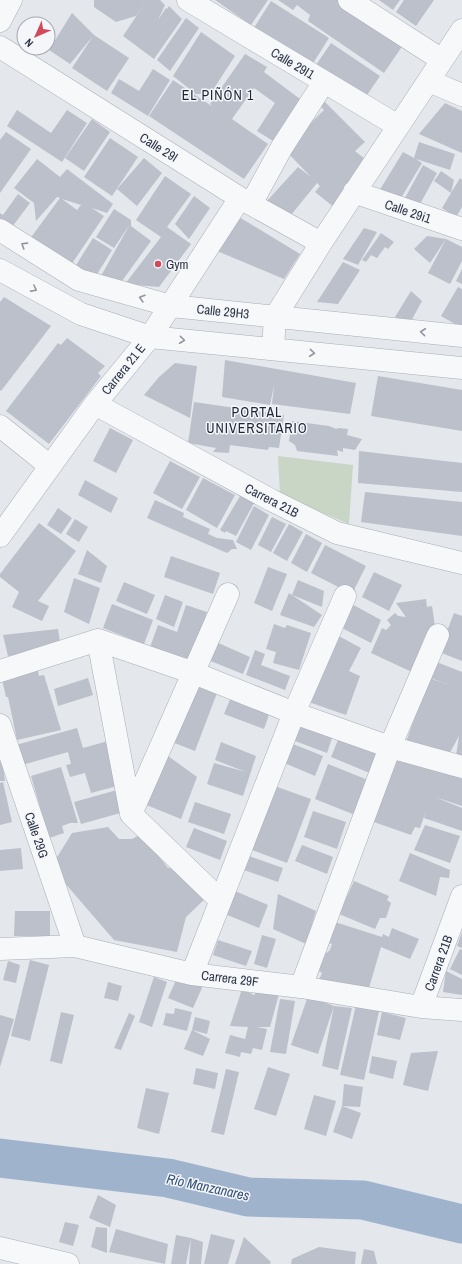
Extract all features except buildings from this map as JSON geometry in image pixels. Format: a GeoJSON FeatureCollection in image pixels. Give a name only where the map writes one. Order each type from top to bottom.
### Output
{"type":"FeatureCollection","features":[{"type":"Feature","properties":{"kind":"street","name":"Calle 29I1"},"geometry":{"type":"LineString","coordinates":[[188,0],[398,126]]}},
{"type":"Feature","properties":{"kind":"street"},"geometry":{"type":"LineString","coordinates":[[349,0],[442,60]]}},
{"type":"Feature","properties":{"kind":"street"},"geometry":{"type":"LineString","coordinates":[[273,349],[275,317],[321,242],[462,30]]}},
{"type":"Feature","properties":{"kind":"street","name":"Calle 29I"},"geometry":{"type":"LineString","coordinates":[[0,47],[245,201],[321,242]]}},
{"type":"Feature","properties":{"kind":"street"},"geometry":{"type":"LineString","coordinates":[[429,81],[462,95]]}},
{"type":"Feature","properties":{"kind":"street","name":"Carrera 21 E"},"geometry":{"type":"LineString","coordinates":[[0,536],[95,404],[150,337],[282,147],[324,82]]}},
{"type":"Feature","properties":{"kind":"street","name":"Calle 29i1"},"geometry":{"type":"LineString","coordinates":[[354,192],[462,229]]}},
{"type":"Feature","properties":{"kind":"street","name":"Calle 29H3"},"geometry":{"type":"LineString","coordinates":[[0,230],[79,280],[171,306],[462,336]]}},
{"type":"Feature","properties":{"kind":"street"},"geometry":{"type":"LineString","coordinates":[[0,270],[81,314],[150,337],[462,368]]}},
{"type":"Feature","properties":{"kind":"street","name":"Carrera 21B"},"geometry":{"type":"LineString","coordinates":[[95,404],[271,500],[337,533],[462,563]]}},
{"type":"Feature","properties":{"kind":"street"},"geometry":{"type":"LineString","coordinates":[[0,426],[50,466]]}},
{"type":"Feature","properties":{"kind":"street"},"geometry":{"type":"LineString","coordinates":[[131,814],[228,594]]}},
{"type":"Feature","properties":{"kind":"street"},"geometry":{"type":"LineString","coordinates":[[192,974],[294,713],[345,596]]}},
{"type":"Feature","properties":{"kind":"street"},"geometry":{"type":"LineString","coordinates":[[301,987],[390,747],[438,635]]}},
{"type":"Feature","properties":{"kind":"street"},"geometry":{"type":"LineString","coordinates":[[98,640],[131,814],[220,900]]}},
{"type":"Feature","properties":{"kind":"street"},"geometry":{"type":"LineString","coordinates":[[0,671],[98,640],[194,673],[294,713],[390,747],[462,767]]}},
{"type":"Feature","properties":{"kind":"street","name":"Calle 29G"},"geometry":{"type":"LineString","coordinates":[[0,725],[75,946]]}},
{"type":"Feature","properties":{"kind":"street","name":"Carrera 21B"},"geometry":{"type":"LineString","coordinates":[[421,1007],[462,896]]}},
{"type":"Feature","properties":{"kind":"street","name":"Carrera 29F"},"geometry":{"type":"LineString","coordinates":[[0,949],[75,946],[192,974],[301,987],[421,1007],[462,1010]]}},
{"type":"Feature","properties":{"kind":"street"},"geometry":{"type":"LineString","coordinates":[[0,1248],[64,1263]]}},
{"type":"Feature","properties":{"kind":"green space"},"geometry":{"type":"Polygon","coordinates":[[[278,456],[353,465],[349,524],[280,495],[278,456]]]}},
{"type":"Feature","properties":{"kind":"waterway","name":"Río Manzanares"},"geometry":{"type":"LineString","coordinates":[[0,1158],[168,1178],[248,1197],[363,1200],[462,1224]]}},
{"type":"Feature","properties":{"kind":"place","name":"Gym"},"geometry":{"type":"Point","coordinates":[158,264]}},
{"type":"Feature","properties":{"kind":"district","name":"EL PIÑÓN 1"},"geometry":{"type":"Point","coordinates":[218,95]}},
{"type":"Feature","properties":{"kind":"district","name":"PORTAL UNIVERSITARIO"},"geometry":{"type":"Point","coordinates":[257,420]}}]}
